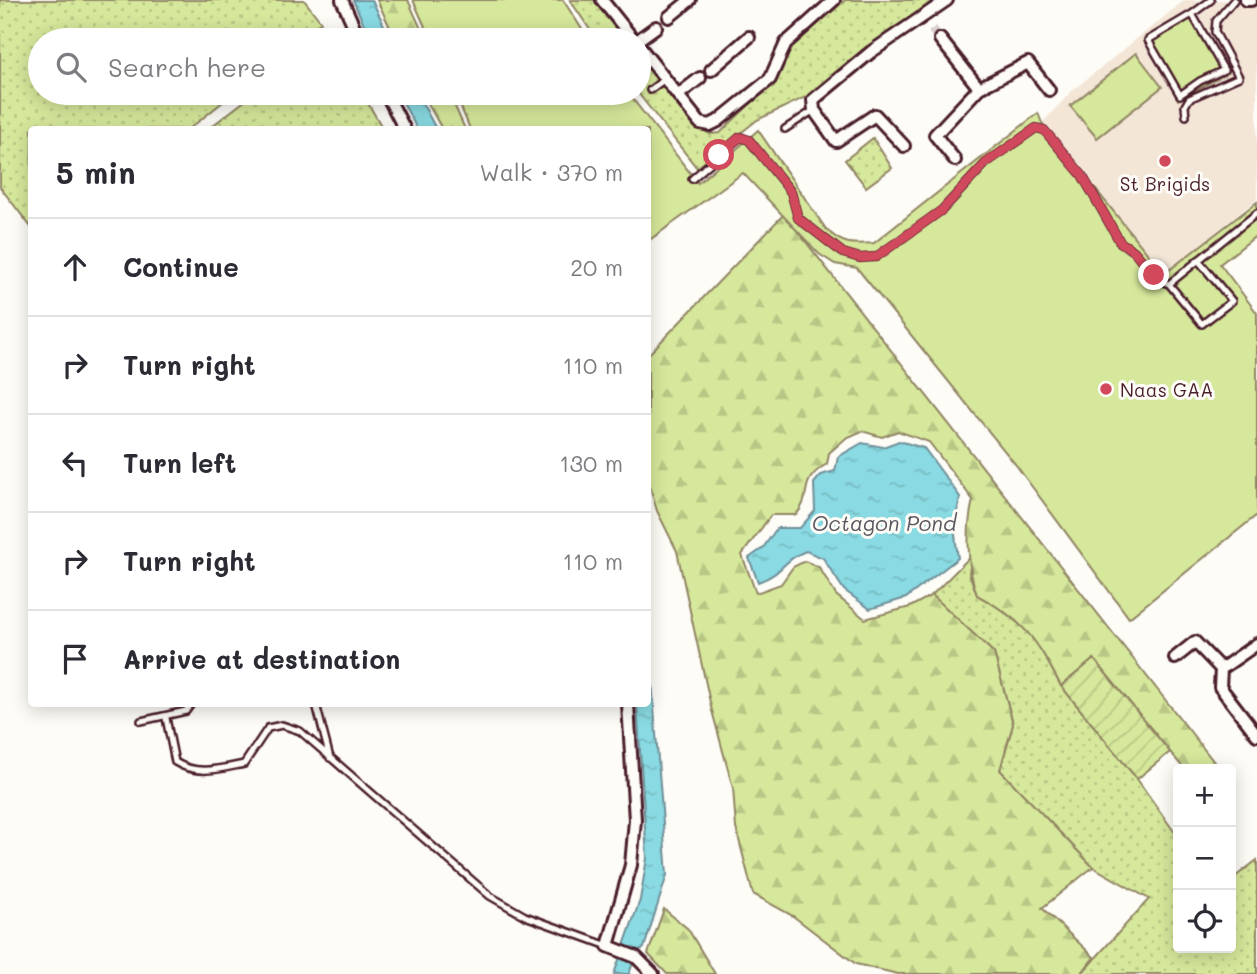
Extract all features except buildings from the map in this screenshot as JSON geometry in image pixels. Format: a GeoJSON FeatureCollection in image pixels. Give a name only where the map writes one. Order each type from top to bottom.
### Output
{"type":"FeatureCollection","features":[{"type":"Feature","properties":{"kind":"street"},"geometry":{"type":"LineString","coordinates":[[342,0],[355,28]]}},
{"type":"Feature","properties":{"kind":"street"},"geometry":{"type":"LineString","coordinates":[[602,0],[626,28]]}},
{"type":"Feature","properties":{"kind":"street"},"geometry":{"type":"LineString","coordinates":[[669,17],[690,0]]}},
{"type":"Feature","properties":{"kind":"street"},"geometry":{"type":"LineString","coordinates":[[651,61],[700,123],[710,125],[770,79],[786,43],[834,0]]}},
{"type":"Feature","properties":{"kind":"street"},"geometry":{"type":"LineString","coordinates":[[904,146],[883,120],[875,115],[836,141],[814,110],[813,100],[871,52],[947,0]]}},
{"type":"Feature","properties":{"kind":"street"},"geometry":{"type":"LineString","coordinates":[[924,18],[932,29]]}},
{"type":"Feature","properties":{"kind":"street"},"geometry":{"type":"LineString","coordinates":[[651,30],[656,27]]}},
{"type":"Feature","properties":{"kind":"street"},"geometry":{"type":"LineString","coordinates":[[711,69],[748,37]]}},
{"type":"Feature","properties":{"kind":"street"},"geometry":{"type":"LineString","coordinates":[[940,39],[979,88]]}},
{"type":"Feature","properties":{"kind":"street"},"geometry":{"type":"LineString","coordinates":[[955,160],[935,135],[979,88],[1028,63],[1049,90]]}},
{"type":"Feature","properties":{"kind":"street"},"geometry":{"type":"LineString","coordinates":[[678,95],[700,78]]}},
{"type":"Feature","properties":{"kind":"street"},"geometry":{"type":"LineString","coordinates":[[392,105],[403,126]]}},
{"type":"Feature","properties":{"kind":"street"},"geometry":{"type":"LineString","coordinates":[[1175,658],[1195,642],[1221,669],[1220,687],[1257,735]]}},
{"type":"Feature","properties":{"kind":"street"},"geometry":{"type":"LineString","coordinates":[[1221,669],[1257,644]]}},
{"type":"Feature","properties":{"kind":"street"},"geometry":{"type":"LineString","coordinates":[[628,707],[635,820],[631,865],[608,946],[640,960],[653,974]]}},
{"type":"Feature","properties":{"kind":"street"},"geometry":{"type":"LineString","coordinates":[[637,974],[640,960]]}},
{"type":"Feature","properties":{"kind":"lane"},"geometry":{"type":"LineString","coordinates":[[1192,13],[1224,70],[1200,81],[1180,95],[1148,40],[1211,0]]}},
{"type":"Feature","properties":{"kind":"lane"},"geometry":{"type":"LineString","coordinates":[[1186,116],[1185,106],[1189,99],[1239,77],[1215,32],[1216,22],[1234,0]]}},
{"type":"Feature","properties":{"kind":"lane"},"geometry":{"type":"LineString","coordinates":[[651,89],[665,79]]}},
{"type":"Feature","properties":{"kind":"lane"},"geometry":{"type":"LineString","coordinates":[[1200,81],[1210,89]]}},
{"type":"Feature","properties":{"kind":"lane"},"geometry":{"type":"LineString","coordinates":[[785,129],[814,110]]}},
{"type":"Feature","properties":{"kind":"lane"},"geometry":{"type":"LineString","coordinates":[[692,179],[740,137],[749,140],[791,192],[798,218],[843,253],[860,258],[876,257],[942,210],[986,163],[1036,128],[1044,130],[1082,175],[1120,242],[1134,251],[1158,280],[1169,284],[1202,324],[1232,300],[1198,260]]}},
{"type":"Feature","properties":{"kind":"lane"},"geometry":{"type":"LineString","coordinates":[[1169,284],[1257,213]]}},
{"type":"Feature","properties":{"kind":"lane"},"geometry":{"type":"LineString","coordinates":[[141,721],[166,718],[186,711],[189,707]]}},
{"type":"Feature","properties":{"kind":"lane"},"geometry":{"type":"LineString","coordinates":[[317,707],[330,760]]}},
{"type":"Feature","properties":{"kind":"lane"},"geometry":{"type":"LineString","coordinates":[[166,718],[175,762],[186,769],[217,771],[244,764],[268,728],[282,725],[300,731],[330,760],[490,896],[525,916],[608,946]]}},
{"type":"Feature","properties":{"kind":"shaded area","name":"St Brigids"},"geometry":{"type":"Polygon","coordinates":[[[1185,0],[1257,0],[1257,199],[1164,275],[1042,123],[1073,90],[1185,0]]]}},
{"type":"Feature","properties":{"kind":"green space"},"geometry":{"type":"Polygon","coordinates":[[[0,0],[304,0],[321,22],[313,28],[28,28],[28,105],[219,105],[193,126],[28,126],[28,223],[0,187],[0,0]]]}},
{"type":"Feature","properties":{"kind":"green space"},"geometry":{"type":"Polygon","coordinates":[[[377,0],[408,0],[421,28],[390,28],[377,0]]]}},
{"type":"Feature","properties":{"kind":"green space"},"geometry":{"type":"Polygon","coordinates":[[[413,0],[563,0],[581,28],[426,28],[413,0]]]}},
{"type":"Feature","properties":{"kind":"green space"},"geometry":{"type":"Polygon","coordinates":[[[570,0],[594,0],[616,28],[589,28],[570,0]]]}},
{"type":"Feature","properties":{"kind":"green space"},"geometry":{"type":"Polygon","coordinates":[[[845,0],[936,0],[810,95],[757,120],[697,168],[647,105],[651,105],[651,71],[697,127],[710,134],[720,133],[774,81],[793,46],[845,0]]]}},
{"type":"Feature","properties":{"kind":"green space"},"geometry":{"type":"Polygon","coordinates":[[[1195,12],[1229,72],[1178,100],[1145,39],[1195,12]]]}},
{"type":"Feature","properties":{"kind":"green space"},"geometry":{"type":"Polygon","coordinates":[[[1136,53],[1162,87],[1097,138],[1070,106],[1136,53]]]}},
{"type":"Feature","properties":{"kind":"green space"},"geometry":{"type":"Polygon","coordinates":[[[239,105],[369,105],[381,126],[212,126],[239,105]]]}},
{"type":"Feature","properties":{"kind":"green space"},"geometry":{"type":"Polygon","coordinates":[[[429,105],[454,105],[464,126],[440,126],[429,105]]]}},
{"type":"Feature","properties":{"kind":"green space","name":"Naas GAA"},"geometry":{"type":"Polygon","coordinates":[[[460,105],[637,105],[698,183],[758,130],[826,229],[842,241],[853,244],[874,243],[1038,113],[1042,123],[1164,274],[1257,202],[1257,235],[1220,264],[1257,313],[1257,515],[1129,618],[1016,465],[857,268],[835,264],[819,254],[743,173],[651,239],[651,126],[469,126],[460,105]]]}},
{"type":"Feature","properties":{"kind":"green space"},"geometry":{"type":"Polygon","coordinates":[[[873,138],[892,168],[866,187],[845,160],[873,138]]]}},
{"type":"Feature","properties":{"kind":"green space"},"geometry":{"type":"Polygon","coordinates":[[[784,214],[1216,764],[1180,764],[1094,659],[1061,686],[1028,633],[1007,614],[977,595],[971,573],[969,548],[973,500],[929,442],[898,431],[882,437],[862,431],[846,438],[829,453],[827,464],[818,470],[808,483],[804,501],[796,515],[771,515],[742,555],[756,593],[781,584],[793,567],[805,561],[819,567],[836,595],[865,619],[910,607],[932,595],[994,653],[1013,724],[1000,770],[1093,867],[1042,908],[1094,957],[1081,974],[898,974],[856,964],[793,916],[753,894],[736,828],[733,788],[711,707],[677,551],[657,511],[651,490],[651,352],[784,214]]]}},
{"type":"Feature","properties":{"kind":"green space"},"geometry":{"type":"Polygon","coordinates":[[[972,555],[969,573],[977,595],[997,606],[1034,636],[1061,686],[1137,779],[1173,830],[1173,953],[1236,953],[1236,876],[1257,860],[1257,974],[1081,974],[1149,899],[1093,867],[1000,770],[1013,724],[994,653],[932,595],[972,555]]]}},
{"type":"Feature","properties":{"kind":"green space"},"geometry":{"type":"Polygon","coordinates":[[[1094,659],[1170,752],[1137,779],[1061,686],[1094,659]]]}},
{"type":"Feature","properties":{"kind":"green space"},"geometry":{"type":"Polygon","coordinates":[[[664,909],[688,929],[715,974],[667,974],[648,954],[664,909]]]}},
{"type":"Feature","properties":{"kind":"water"},"geometry":{"type":"Polygon","coordinates":[[[353,0],[372,0],[385,28],[366,28],[353,0]]]}},
{"type":"Feature","properties":{"kind":"water"},"geometry":{"type":"Polygon","coordinates":[[[404,105],[423,105],[434,126],[415,126],[404,105]]]}},
{"type":"Feature","properties":{"kind":"water","name":"Octagon Pond"},"geometry":{"type":"Polygon","coordinates":[[[899,441],[924,448],[960,497],[954,527],[958,558],[906,598],[870,609],[844,590],[823,558],[806,551],[792,558],[773,575],[758,582],[749,558],[763,548],[777,528],[800,528],[815,511],[814,483],[821,475],[835,471],[838,457],[862,443],[883,447],[899,441]]]}},
{"type":"Feature","properties":{"kind":"water"},"geometry":{"type":"Polygon","coordinates":[[[651,669],[667,875],[644,948],[637,951],[629,974],[614,974],[640,900],[647,858],[637,707],[651,707],[651,669]]]}},
{"type":"Feature","properties":{"kind":"tunnel"},"geometry":{"type":"LineString","coordinates":[[932,29],[940,39]]}},
{"type":"Feature","properties":{"kind":"place","name":"St Brigids"},"geometry":{"type":"Point","coordinates":[1165,161]}},
{"type":"Feature","properties":{"kind":"place","name":"Naas GAA"},"geometry":{"type":"Point","coordinates":[1106,389]}},
{"type":"Feature","properties":{"kind":"route"},"geometry":{"type":"LineString","coordinates":[[719,155],[740,137],[749,140],[791,192],[798,218],[843,253],[860,258],[876,257],[942,210],[986,163],[1036,128],[1044,130],[1082,175],[1120,242],[1134,251],[1154,275]]}}]}
